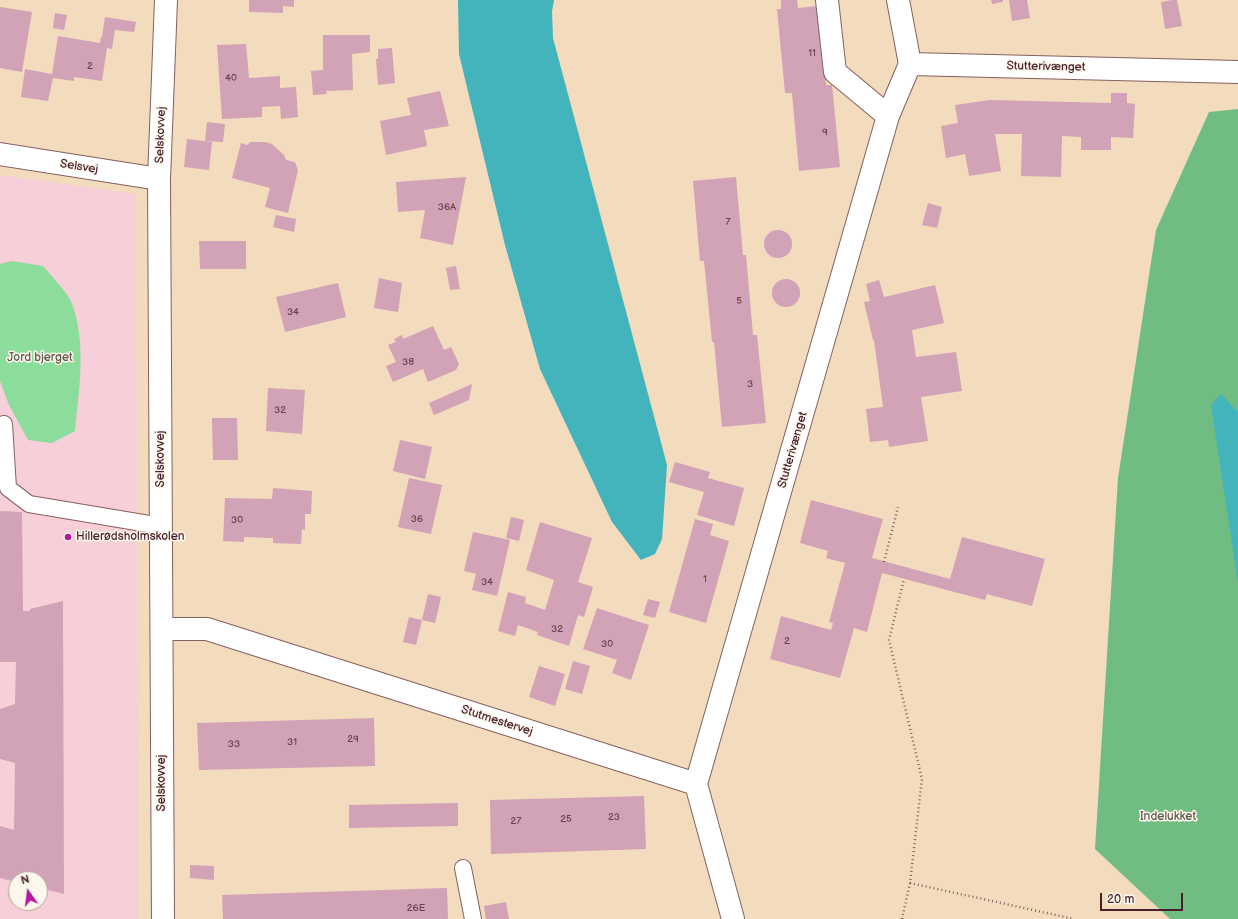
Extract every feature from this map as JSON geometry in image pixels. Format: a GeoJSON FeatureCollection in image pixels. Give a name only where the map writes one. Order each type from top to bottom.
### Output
{"type":"FeatureCollection","features":[{"type":"Feature","properties":{"kind":"street","name":"Selskovvej"},"geometry":{"type":"LineString","coordinates":[[162,919],[159,179],[166,0]]}},
{"type":"Feature","properties":{"kind":"street"},"geometry":{"type":"LineString","coordinates":[[827,0],[836,72],[888,116]]}},
{"type":"Feature","properties":{"kind":"street"},"geometry":{"type":"LineString","coordinates":[[898,0],[910,64]]}},
{"type":"Feature","properties":{"kind":"street","name":"Stutterivænget"},"geometry":{"type":"LineString","coordinates":[[696,784],[888,116],[910,64],[1238,72]]}},
{"type":"Feature","properties":{"kind":"street","name":"Selsvej"},"geometry":{"type":"LineString","coordinates":[[0,154],[159,179]]}},
{"type":"Feature","properties":{"kind":"street","name":"Stutmestervej"},"geometry":{"type":"LineString","coordinates":[[162,629],[207,629],[696,784]]}},
{"type":"Feature","properties":{"kind":"street"},"geometry":{"type":"LineString","coordinates":[[696,784],[733,919]]}},
{"type":"Feature","properties":{"kind":"lane"},"geometry":{"type":"LineString","coordinates":[[4,424],[8,488],[29,504],[161,526]]}},
{"type":"Feature","properties":{"kind":"lane"},"geometry":{"type":"LineString","coordinates":[[463,868],[473,919]]}},
{"type":"Feature","properties":{"kind":"path"},"geometry":{"type":"LineString","coordinates":[[884,562],[898,507]]}},
{"type":"Feature","properties":{"kind":"path"},"geometry":{"type":"LineString","coordinates":[[902,919],[910,883],[922,779],[889,640],[904,579]]}},
{"type":"Feature","properties":{"kind":"path"},"geometry":{"type":"LineString","coordinates":[[910,883],[1074,919]]}},
{"type":"Feature","properties":{"kind":"shaded area","name":"Hillerødsholmskolen"},"geometry":{"type":"Polygon","coordinates":[[[0,175],[136,194],[138,919],[0,919],[0,175]]]}},
{"type":"Feature","properties":{"kind":"green space","name":"Indelukket"},"geometry":{"type":"Polygon","coordinates":[[[1238,109],[1238,919],[1170,919],[1095,849],[1118,478],[1156,230],[1209,112],[1238,109]]]}},
{"type":"Feature","properties":{"kind":"green space","name":"Jord bjerget"},"geometry":{"type":"Polygon","coordinates":[[[12,261],[43,266],[71,301],[76,317],[80,349],[80,382],[75,431],[52,443],[28,440],[9,405],[0,381],[0,264],[12,261]]]}},
{"type":"Feature","properties":{"kind":"water"},"geometry":{"type":"Polygon","coordinates":[[[458,0],[554,0],[552,11],[553,38],[667,465],[662,539],[655,554],[641,560],[612,522],[540,369],[505,245],[459,54],[458,0]]]}},
{"type":"Feature","properties":{"kind":"water"},"geometry":{"type":"Polygon","coordinates":[[[1221,394],[1238,412],[1238,583],[1211,405],[1221,394]]]}},
{"type":"Feature","properties":{"kind":"building"},"geometry":{"type":"Polygon","coordinates":[[[249,0],[294,0],[294,7],[283,6],[283,13],[249,12],[249,0]]]}},
{"type":"Feature","properties":{"kind":"building"},"geometry":{"type":"Polygon","coordinates":[[[781,0],[797,0],[798,8],[818,6],[826,85],[832,85],[840,167],[799,171],[792,93],[785,93],[777,9],[781,9],[781,0]]]}},
{"type":"Feature","properties":{"kind":"building"},"geometry":{"type":"Polygon","coordinates":[[[991,0],[1003,0],[1003,2],[992,4],[991,0]]]}},
{"type":"Feature","properties":{"kind":"building"},"geometry":{"type":"Polygon","coordinates":[[[1009,0],[1027,0],[1030,18],[1012,21],[1009,0]]]}},
{"type":"Feature","properties":{"kind":"building"},"geometry":{"type":"Polygon","coordinates":[[[1177,0],[1182,26],[1165,29],[1161,2],[1177,0]]]}},
{"type":"Feature","properties":{"kind":"building"},"geometry":{"type":"Polygon","coordinates":[[[0,7],[32,12],[22,72],[0,68],[0,7]]]}},
{"type":"Feature","properties":{"kind":"building"},"geometry":{"type":"Polygon","coordinates":[[[55,13],[67,15],[64,30],[53,28],[55,13]]]}},
{"type":"Feature","properties":{"kind":"building"},"geometry":{"type":"Polygon","coordinates":[[[105,17],[136,22],[134,32],[115,30],[112,49],[107,48],[102,81],[74,77],[74,81],[53,78],[48,101],[21,97],[25,69],[52,74],[58,36],[100,43],[105,17]]]}},
{"type":"Feature","properties":{"kind":"building"},"geometry":{"type":"Polygon","coordinates":[[[323,35],[370,35],[370,52],[352,54],[353,90],[326,91],[327,94],[313,95],[311,71],[323,70],[323,35]]]}},
{"type":"Feature","properties":{"kind":"building"},"geometry":{"type":"Polygon","coordinates":[[[246,44],[249,78],[280,76],[280,88],[296,87],[298,117],[281,119],[280,106],[262,107],[262,117],[222,119],[217,45],[246,44]]]}},
{"type":"Feature","properties":{"kind":"building"},"geometry":{"type":"Polygon","coordinates":[[[392,48],[395,83],[378,85],[376,59],[378,59],[378,49],[392,48]]]}},
{"type":"Feature","properties":{"kind":"building"},"geometry":{"type":"Polygon","coordinates":[[[440,91],[449,126],[424,130],[427,146],[386,155],[380,121],[411,115],[407,98],[440,91]]]}},
{"type":"Feature","properties":{"kind":"building"},"geometry":{"type":"Polygon","coordinates":[[[1111,93],[1127,93],[1127,103],[1135,104],[1133,138],[1111,137],[1111,150],[1081,150],[1081,137],[1062,136],[1061,177],[1021,176],[1022,134],[995,134],[1001,171],[969,176],[965,154],[946,158],[941,126],[958,123],[955,105],[990,100],[1111,103],[1111,93]]]}},
{"type":"Feature","properties":{"kind":"building"},"geometry":{"type":"Polygon","coordinates":[[[207,122],[225,124],[223,142],[205,141],[207,122]]]}},
{"type":"Feature","properties":{"kind":"building"},"geometry":{"type":"Polygon","coordinates":[[[187,139],[212,142],[209,170],[184,167],[187,139]]]}},
{"type":"Feature","properties":{"kind":"building"},"geometry":{"type":"Polygon","coordinates":[[[251,142],[265,142],[272,144],[284,155],[286,160],[295,162],[298,170],[288,213],[265,207],[270,188],[232,178],[241,143],[247,145],[251,142]]]}},
{"type":"Feature","properties":{"kind":"building"},"geometry":{"type":"Polygon","coordinates":[[[466,177],[453,245],[420,238],[425,210],[398,212],[396,182],[466,177]]]}},
{"type":"Feature","properties":{"kind":"building"},"geometry":{"type":"Polygon","coordinates":[[[736,177],[743,255],[746,255],[753,335],[757,335],[766,423],[722,427],[714,342],[712,342],[704,261],[700,261],[693,181],[736,177]]]}},
{"type":"Feature","properties":{"kind":"building"},"geometry":{"type":"Polygon","coordinates":[[[928,203],[942,207],[937,228],[922,225],[928,203]]]}},
{"type":"Feature","properties":{"kind":"building"},"geometry":{"type":"Polygon","coordinates":[[[276,215],[296,219],[294,232],[273,227],[276,215]]]}},
{"type":"Feature","properties":{"kind":"building"},"geometry":{"type":"Polygon","coordinates":[[[778,230],[788,234],[792,244],[788,254],[778,258],[768,254],[764,244],[768,234],[778,230]]]}},
{"type":"Feature","properties":{"kind":"building"},"geometry":{"type":"Polygon","coordinates":[[[199,241],[246,241],[246,269],[200,269],[199,241]]]}},
{"type":"Feature","properties":{"kind":"building"},"geometry":{"type":"Polygon","coordinates":[[[456,266],[460,289],[450,290],[446,268],[456,266]]]}},
{"type":"Feature","properties":{"kind":"building"},"geometry":{"type":"Polygon","coordinates":[[[379,278],[402,283],[398,312],[374,308],[379,278]]]}},
{"type":"Feature","properties":{"kind":"building"},"geometry":{"type":"Polygon","coordinates":[[[786,279],[796,283],[800,293],[796,303],[786,307],[776,303],[772,293],[776,283],[786,279]]]}},
{"type":"Feature","properties":{"kind":"building"},"geometry":{"type":"Polygon","coordinates":[[[879,280],[884,297],[935,285],[944,323],[912,330],[916,357],[956,352],[962,391],[921,397],[928,441],[889,447],[888,440],[870,442],[866,409],[883,407],[874,340],[864,302],[870,301],[866,284],[879,280]]]}},
{"type":"Feature","properties":{"kind":"building"},"geometry":{"type":"Polygon","coordinates":[[[338,283],[346,317],[285,332],[276,297],[338,283]]]}},
{"type":"Feature","properties":{"kind":"building"},"geometry":{"type":"Polygon","coordinates":[[[433,326],[444,350],[451,347],[459,364],[456,370],[428,382],[423,369],[393,382],[386,366],[396,362],[388,345],[396,342],[394,339],[402,335],[403,339],[433,326]]]}},
{"type":"Feature","properties":{"kind":"building"},"geometry":{"type":"Polygon","coordinates":[[[472,384],[469,400],[434,415],[429,403],[472,384]]]}},
{"type":"Feature","properties":{"kind":"building"},"geometry":{"type":"Polygon","coordinates":[[[268,388],[305,390],[302,434],[266,431],[268,388]]]}},
{"type":"Feature","properties":{"kind":"building"},"geometry":{"type":"Polygon","coordinates":[[[212,418],[237,418],[238,460],[213,460],[212,418]]]}},
{"type":"Feature","properties":{"kind":"building"},"geometry":{"type":"Polygon","coordinates":[[[400,440],[432,447],[425,479],[393,471],[400,440]]]}},
{"type":"Feature","properties":{"kind":"building"},"geometry":{"type":"Polygon","coordinates":[[[675,462],[710,472],[708,478],[744,488],[734,526],[697,515],[704,492],[669,482],[675,462]]]}},
{"type":"Feature","properties":{"kind":"building"},"geometry":{"type":"Polygon","coordinates":[[[409,478],[442,485],[431,534],[398,527],[409,478]]]}},
{"type":"Feature","properties":{"kind":"building"},"geometry":{"type":"Polygon","coordinates":[[[273,488],[312,491],[311,514],[305,514],[305,530],[302,529],[301,544],[273,543],[273,538],[244,537],[244,542],[223,541],[225,498],[272,499],[273,488]]]}},
{"type":"Feature","properties":{"kind":"building"},"geometry":{"type":"Polygon","coordinates":[[[811,500],[883,519],[872,558],[950,579],[962,537],[1045,559],[1032,606],[987,594],[985,600],[882,573],[867,632],[854,628],[840,678],[770,659],[781,616],[831,630],[833,623],[829,622],[845,563],[826,558],[828,551],[800,543],[811,500]]]}},
{"type":"Feature","properties":{"kind":"building"},"geometry":{"type":"Polygon","coordinates":[[[0,511],[22,512],[23,611],[30,611],[30,609],[63,601],[64,894],[48,890],[48,871],[8,871],[8,880],[0,878],[0,826],[14,830],[15,763],[0,759],[0,709],[15,704],[16,662],[0,662],[0,511]]]}},
{"type":"Feature","properties":{"kind":"building"},"geometry":{"type":"Polygon","coordinates":[[[511,517],[524,520],[519,541],[506,538],[511,517]]]}},
{"type":"Feature","properties":{"kind":"building"},"geometry":{"type":"Polygon","coordinates":[[[695,519],[713,524],[710,535],[729,541],[706,623],[669,612],[695,519]]]}},
{"type":"Feature","properties":{"kind":"building"},"geometry":{"type":"Polygon","coordinates":[[[540,522],[592,538],[578,582],[593,587],[584,617],[578,615],[569,646],[537,635],[538,632],[518,625],[515,636],[498,631],[508,592],[526,597],[525,603],[545,610],[554,580],[526,570],[540,522]]]}},
{"type":"Feature","properties":{"kind":"building"},"geometry":{"type":"Polygon","coordinates":[[[473,532],[510,540],[497,596],[472,590],[476,574],[464,571],[473,532]]]}},
{"type":"Feature","properties":{"kind":"building"},"geometry":{"type":"Polygon","coordinates":[[[428,594],[441,597],[435,623],[422,620],[428,594]]]}},
{"type":"Feature","properties":{"kind":"building"},"geometry":{"type":"Polygon","coordinates":[[[648,599],[660,602],[655,618],[643,615],[648,599]]]}},
{"type":"Feature","properties":{"kind":"building"},"geometry":{"type":"Polygon","coordinates":[[[597,608],[649,625],[631,680],[612,673],[617,660],[583,649],[597,608]]]}},
{"type":"Feature","properties":{"kind":"building"},"geometry":{"type":"Polygon","coordinates":[[[409,617],[422,620],[416,645],[403,642],[409,617]]]}},
{"type":"Feature","properties":{"kind":"building"},"geometry":{"type":"Polygon","coordinates":[[[573,661],[590,666],[582,694],[565,689],[573,661]]]}},
{"type":"Feature","properties":{"kind":"building"},"geometry":{"type":"Polygon","coordinates":[[[539,666],[565,674],[555,706],[529,697],[539,666]]]}},
{"type":"Feature","properties":{"kind":"building"},"geometry":{"type":"Polygon","coordinates":[[[374,718],[375,766],[199,770],[197,723],[374,718]]]}},
{"type":"Feature","properties":{"kind":"building"},"geometry":{"type":"Polygon","coordinates":[[[644,796],[646,849],[491,854],[490,800],[644,796]]]}},
{"type":"Feature","properties":{"kind":"building"},"geometry":{"type":"Polygon","coordinates":[[[458,803],[458,826],[349,828],[349,805],[458,803]]]}},
{"type":"Feature","properties":{"kind":"building"},"geometry":{"type":"Polygon","coordinates":[[[190,865],[214,866],[214,880],[190,878],[190,865]]]}},
{"type":"Feature","properties":{"kind":"building"},"geometry":{"type":"Polygon","coordinates":[[[447,888],[448,919],[223,919],[222,895],[447,888]]]}},
{"type":"Feature","properties":{"kind":"building"},"geometry":{"type":"Polygon","coordinates":[[[506,902],[509,919],[486,919],[484,906],[506,902]]]}},
{"type":"Feature","properties":{"kind":"place","name":"Hillerødsholmskolen"},"geometry":{"type":"Point","coordinates":[68,537]}}]}
